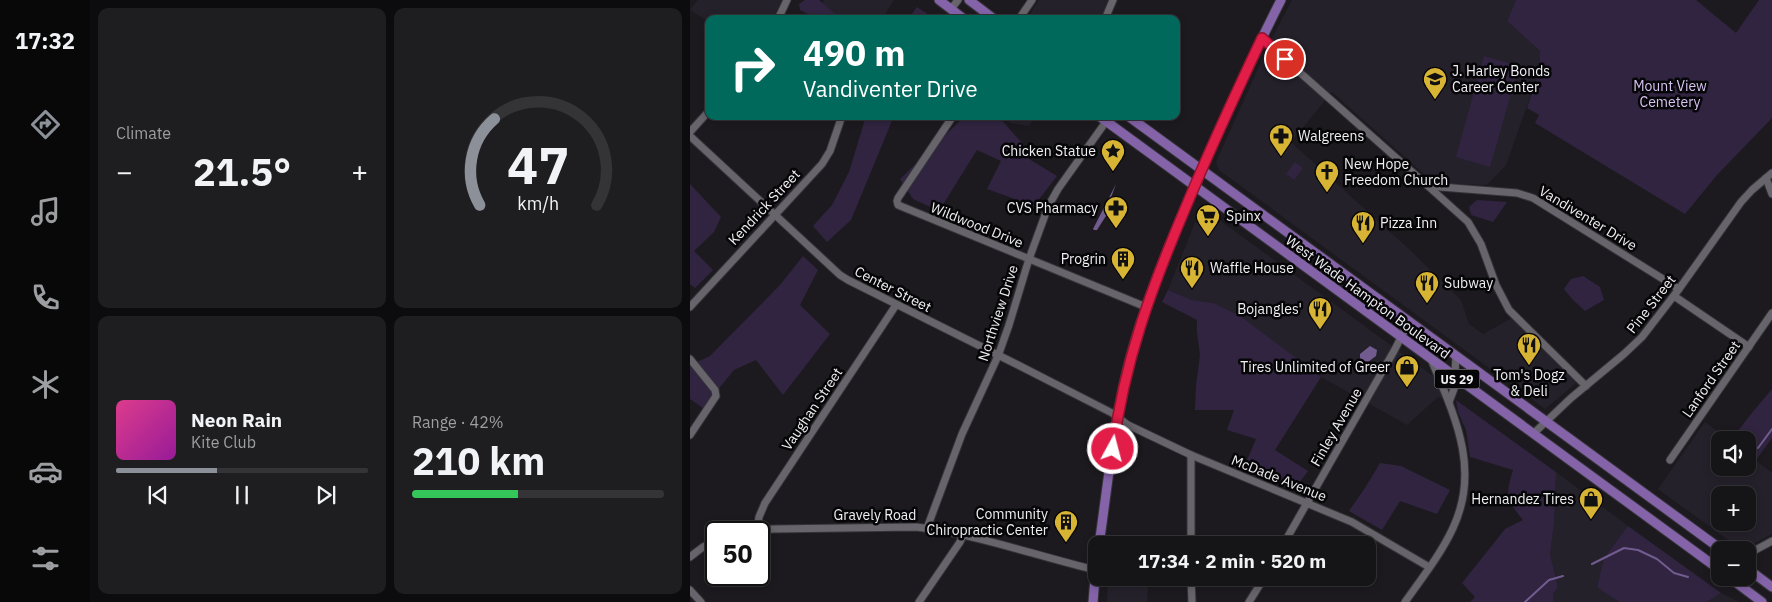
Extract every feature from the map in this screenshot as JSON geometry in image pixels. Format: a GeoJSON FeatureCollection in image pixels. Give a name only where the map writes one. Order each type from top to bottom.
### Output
{"type":"FeatureCollection","features":[{"type":"Feature","properties":{"kind":"main road"},"geometry":{"type":"LineString","coordinates":[[939,0],[959,15]]}},
{"type":"Feature","properties":{"kind":"main road"},"geometry":{"type":"LineString","coordinates":[[970,0],[989,15]]}},
{"type":"Feature","properties":{"kind":"main road"},"geometry":{"type":"LineString","coordinates":[[1100,536],[1117,418],[1130,359],[1146,307],[1194,186],[1281,0]]}},
{"type":"Feature","properties":{"kind":"main road","name":"US 29"},"geometry":{"type":"LineString","coordinates":[[1108,120],[1194,186]]}},
{"type":"Feature","properties":{"kind":"main road","name":"US 29"},"geometry":{"type":"LineString","coordinates":[[1133,120],[1202,170]]}},
{"type":"Feature","properties":{"kind":"main road","name":"West Wade Hampton Boulevard"},"geometry":{"type":"LineString","coordinates":[[1202,170],[1711,542]]}},
{"type":"Feature","properties":{"kind":"main road","name":"West Wade Hampton Boulevard"},"geometry":{"type":"LineString","coordinates":[[1194,186],[1711,563]]}},
{"type":"Feature","properties":{"kind":"main road"},"geometry":{"type":"LineString","coordinates":[[1756,575],[1772,587]]}},
{"type":"Feature","properties":{"kind":"main road"},"geometry":{"type":"LineString","coordinates":[[1093,602],[1094,586]]}},
{"type":"Feature","properties":{"kind":"main road"},"geometry":{"type":"LineString","coordinates":[[1741,586],[1762,602]]}},
{"type":"Feature","properties":{"kind":"street"},"geometry":{"type":"LineString","coordinates":[[780,15],[787,0]]}},
{"type":"Feature","properties":{"kind":"street"},"geometry":{"type":"LineString","coordinates":[[951,9],[958,0]]}},
{"type":"Feature","properties":{"kind":"street"},"geometry":{"type":"LineString","coordinates":[[1022,15],[1032,0]]}},
{"type":"Feature","properties":{"kind":"street"},"geometry":{"type":"LineString","coordinates":[[1107,15],[1113,0]]}},
{"type":"Feature","properties":{"kind":"street"},"geometry":{"type":"LineString","coordinates":[[1262,38],[1468,222],[1481,244],[1496,285],[1509,310],[1586,386]]}},
{"type":"Feature","properties":{"kind":"street"},"geometry":{"type":"LineString","coordinates":[[690,132],[705,115]]}},
{"type":"Feature","properties":{"kind":"street","name":"Kendrick Street"},"geometry":{"type":"LineString","coordinates":[[690,307],[822,164],[830,151],[841,120]]}},
{"type":"Feature","properties":{"kind":"street","name":"Wildwood Drive"},"geometry":{"type":"LineString","coordinates":[[950,120],[896,201],[898,205],[1146,307]]}},
{"type":"Feature","properties":{"kind":"street","name":"Northview Drive"},"geometry":{"type":"LineString","coordinates":[[927,528],[962,434],[998,356],[1028,259],[1053,198],[1104,120]]}},
{"type":"Feature","properties":{"kind":"street","name":"Center Street"},"geometry":{"type":"LineString","coordinates":[[690,136],[840,276],[1112,413],[1117,418]]}},
{"type":"Feature","properties":{"kind":"street","name":"Pine Street"},"geometry":{"type":"LineString","coordinates":[[1532,434],[1635,344],[1679,290],[1741,202],[1772,173]]}},
{"type":"Feature","properties":{"kind":"street"},"geometry":{"type":"LineString","coordinates":[[1766,178],[1772,194]]}},
{"type":"Feature","properties":{"kind":"street","name":"Vandiventer Drive"},"geometry":{"type":"LineString","coordinates":[[1428,186],[1517,193],[1533,198],[1679,290]]}},
{"type":"Feature","properties":{"kind":"street"},"geometry":{"type":"LineString","coordinates":[[1674,296],[1749,347]]}},
{"type":"Feature","properties":{"kind":"street","name":"Vaughan Street"},"geometry":{"type":"LineString","coordinates":[[758,521],[765,503],[896,305]]}},
{"type":"Feature","properties":{"kind":"street","name":"Lanford Street"},"geometry":{"type":"LineString","coordinates":[[1670,460],[1772,313]]}},
{"type":"Feature","properties":{"kind":"street","name":"Finley Avenue"},"geometry":{"type":"LineString","coordinates":[[1288,536],[1409,322]]}},
{"type":"Feature","properties":{"kind":"street"},"geometry":{"type":"LineString","coordinates":[[1449,402],[1454,390],[1456,356]]}},
{"type":"Feature","properties":{"kind":"street"},"geometry":{"type":"LineString","coordinates":[[690,359],[715,390],[716,396],[690,435]]}},
{"type":"Feature","properties":{"kind":"street"},"geometry":{"type":"LineString","coordinates":[[1405,602],[1453,527],[1460,506],[1464,483],[1465,464],[1462,443],[1449,402],[1431,359]]}},
{"type":"Feature","properties":{"kind":"street","name":"McDade Avenue"},"geometry":{"type":"LineString","coordinates":[[1117,418],[1191,456],[1352,522],[1429,567]]}},
{"type":"Feature","properties":{"kind":"street"},"geometry":{"type":"LineString","coordinates":[[1191,456],[1191,536]]}},
{"type":"Feature","properties":{"kind":"street","name":"Gravely Road"},"geometry":{"type":"LineString","coordinates":[[770,530],[927,528],[963,535],[1088,568]]}},
{"type":"Feature","properties":{"kind":"street"},"geometry":{"type":"LineString","coordinates":[[919,602],[963,535]]}},
{"type":"Feature","properties":{"kind":"street"},"geometry":{"type":"LineString","coordinates":[[1756,550],[1772,541]]}},
{"type":"Feature","properties":{"kind":"street"},"geometry":{"type":"LineString","coordinates":[[690,557],[705,546]]}},
{"type":"Feature","properties":{"kind":"street"},"geometry":{"type":"LineString","coordinates":[[1191,586],[1192,602]]}},
{"type":"Feature","properties":{"kind":"street"},"geometry":{"type":"LineString","coordinates":[[1249,602],[1259,586]]}},
{"type":"Feature","properties":{"kind":"street"},"geometry":{"type":"LineString","coordinates":[[690,590],[701,602]]}},
{"type":"Feature","properties":{"kind":"shaded area"},"geometry":{"type":"Polygon","coordinates":[[[698,0],[782,0],[775,15],[705,15],[705,19],[690,10],[698,0]]]}},
{"type":"Feature","properties":{"kind":"shaded area"},"geometry":{"type":"Polygon","coordinates":[[[824,0],[894,0],[885,15],[836,15],[822,3],[824,0]]]}},
{"type":"Feature","properties":{"kind":"shaded area"},"geometry":{"type":"Polygon","coordinates":[[[1039,0],[1108,0],[1102,15],[1030,15],[1039,0]]]}},
{"type":"Feature","properties":{"kind":"shaded area"},"geometry":{"type":"Polygon","coordinates":[[[1292,0],[1516,0],[1507,21],[1540,51],[1539,72],[1506,165],[1487,185],[1434,183],[1332,92],[1291,142],[1411,251],[1461,300],[1469,324],[1483,334],[1512,318],[1576,383],[1545,409],[1219,170],[1216,162],[1272,38],[1292,0]]]}},
{"type":"Feature","properties":{"kind":"shaded area"},"geometry":{"type":"Polygon","coordinates":[[[1007,120],[1033,120],[1029,126],[1010,123],[1007,120]]]}},
{"type":"Feature","properties":{"kind":"shaded area"},"geometry":{"type":"Polygon","coordinates":[[[1116,184],[1109,203],[1111,208],[1097,230],[1094,230],[1093,229],[1116,184]]]}},
{"type":"Feature","properties":{"kind":"shaded area"},"geometry":{"type":"Polygon","coordinates":[[[1203,208],[1433,376],[1456,400],[1438,397],[1407,425],[1321,377],[1213,303],[1192,300],[1168,290],[1200,210],[1203,208]]]}},
{"type":"Feature","properties":{"kind":"shaded area"},"geometry":{"type":"Polygon","coordinates":[[[1370,346],[1377,350],[1376,356],[1368,362],[1362,361],[1360,354],[1370,346]]]}},
{"type":"Feature","properties":{"kind":"shaded area"},"geometry":{"type":"Polygon","coordinates":[[[1705,422],[1717,431],[1711,431],[1711,476],[1756,476],[1756,460],[1772,473],[1772,534],[1756,543],[1756,541],[1730,541],[1716,531],[1756,531],[1756,486],[1711,486],[1711,527],[1658,489],[1705,422]]]}},
{"type":"Feature","properties":{"kind":"shaded area"},"geometry":{"type":"Polygon","coordinates":[[[1556,472],[1628,526],[1604,558],[1597,586],[1619,602],[1554,602],[1553,594],[1558,587],[1550,554],[1554,525],[1556,472]]]}},
{"type":"Feature","properties":{"kind":"shaded area"},"geometry":{"type":"Polygon","coordinates":[[[1108,586],[1148,587],[1147,602],[1107,602],[1108,586]]]}},
{"type":"Feature","properties":{"kind":"shaded area"},"geometry":{"type":"Polygon","coordinates":[[[1721,593],[1739,602],[1707,602],[1721,593]]]}},
{"type":"Feature","properties":{"kind":"green space"},"geometry":{"type":"Polygon","coordinates":[[[805,0],[819,0],[836,15],[810,15],[800,10],[799,4],[805,0]]]}},
{"type":"Feature","properties":{"kind":"green space","name":"Mount View Cemetery"},"geometry":{"type":"Polygon","coordinates":[[[1516,0],[1696,0],[1736,33],[1759,0],[1772,0],[1772,118],[1717,175],[1685,214],[1535,123],[1539,115],[1527,108],[1539,72],[1540,51],[1507,21],[1516,0]]]}},
{"type":"Feature","properties":{"kind":"green space"},"geometry":{"type":"Polygon","coordinates":[[[917,7],[929,15],[911,15],[917,7]]]}},
{"type":"Feature","properties":{"kind":"green space"},"geometry":{"type":"Polygon","coordinates":[[[1484,56],[1519,66],[1490,167],[1456,157],[1484,56]]]}},
{"type":"Feature","properties":{"kind":"green space"},"geometry":{"type":"Polygon","coordinates":[[[865,120],[892,120],[851,220],[827,242],[813,226],[832,205],[849,172],[865,120]]]}},
{"type":"Feature","properties":{"kind":"green space"},"geometry":{"type":"Polygon","coordinates":[[[961,120],[1002,120],[1022,143],[1029,159],[1057,176],[1034,206],[987,189],[1001,161],[977,150],[939,211],[913,199],[900,179],[961,120]]]}},
{"type":"Feature","properties":{"kind":"green space"},"geometry":{"type":"Polygon","coordinates":[[[1295,162],[1303,168],[1294,180],[1286,174],[1295,162]]]}},
{"type":"Feature","properties":{"kind":"green space"},"geometry":{"type":"Polygon","coordinates":[[[690,184],[721,217],[714,232],[694,251],[713,270],[695,288],[690,284],[690,184]]]}},
{"type":"Feature","properties":{"kind":"green space"},"geometry":{"type":"Polygon","coordinates":[[[1477,200],[1507,202],[1493,222],[1471,215],[1469,207],[1477,200]]]}},
{"type":"Feature","properties":{"kind":"green space"},"geometry":{"type":"Polygon","coordinates":[[[803,256],[818,270],[800,305],[830,334],[783,395],[756,360],[734,370],[703,408],[690,399],[690,365],[710,356],[780,285],[803,256]]]}},
{"type":"Feature","properties":{"kind":"green space"},"geometry":{"type":"Polygon","coordinates":[[[1583,276],[1600,287],[1604,300],[1585,311],[1564,289],[1571,279],[1583,276]]]}},
{"type":"Feature","properties":{"kind":"green space"},"geometry":{"type":"Polygon","coordinates":[[[1168,290],[1192,300],[1213,303],[1240,316],[1321,377],[1275,450],[1308,471],[1294,490],[1243,469],[1256,439],[1227,430],[1234,410],[1195,410],[1200,355],[1197,320],[1162,302],[1168,290]]]}},
{"type":"Feature","properties":{"kind":"green space"},"geometry":{"type":"Polygon","coordinates":[[[1772,389],[1772,438],[1756,460],[1756,431],[1738,431],[1772,389]]]}},
{"type":"Feature","properties":{"kind":"green space"},"geometry":{"type":"Polygon","coordinates":[[[1456,400],[1556,472],[1554,525],[1550,554],[1558,587],[1553,594],[1554,602],[1470,602],[1475,597],[1462,583],[1505,529],[1523,520],[1510,502],[1508,492],[1513,470],[1470,457],[1466,430],[1458,412],[1456,400]]]}},
{"type":"Feature","properties":{"kind":"green space"},"geometry":{"type":"Polygon","coordinates":[[[1380,463],[1401,466],[1450,490],[1437,514],[1400,501],[1382,530],[1349,511],[1380,463]]]}},
{"type":"Feature","properties":{"kind":"green space"},"geometry":{"type":"Polygon","coordinates":[[[1628,526],[1721,593],[1707,602],[1619,602],[1597,587],[1604,558],[1628,526]]]}},
{"type":"Feature","properties":{"kind":"waterway"},"geometry":{"type":"LineString","coordinates":[[1758,448],[1772,429]]}},
{"type":"Feature","properties":{"kind":"waterway"},"geometry":{"type":"LineString","coordinates":[[1592,564],[1624,548],[1638,550],[1657,559],[1674,573],[1688,577]]}},
{"type":"Feature","properties":{"kind":"waterway"},"geometry":{"type":"LineString","coordinates":[[1525,602],[1549,580],[1563,576]]}},
{"type":"Feature","properties":{"kind":"place","name":"J. Harley Bonds Career Center"},"geometry":{"type":"Point","coordinates":[1435,100]}},
{"type":"Feature","properties":{"kind":"place","name":"Walgreens"},"geometry":{"type":"Point","coordinates":[1281,157]}},
{"type":"Feature","properties":{"kind":"place","name":"Chicken Statue"},"geometry":{"type":"Point","coordinates":[1113,172]}},
{"type":"Feature","properties":{"kind":"place","name":"New Hope Freedom Church"},"geometry":{"type":"Point","coordinates":[1327,193]}},
{"type":"Feature","properties":{"kind":"place","name":"CVS Pharmacy"},"geometry":{"type":"Point","coordinates":[1116,229]}},
{"type":"Feature","properties":{"kind":"place","name":"Spinx"},"geometry":{"type":"Point","coordinates":[1208,237]}},
{"type":"Feature","properties":{"kind":"place","name":"Pizza Inn"},"geometry":{"type":"Point","coordinates":[1363,244]}},
{"type":"Feature","properties":{"kind":"place","name":"Progrin"},"geometry":{"type":"Point","coordinates":[1123,280]}},
{"type":"Feature","properties":{"kind":"place","name":"Waffle House"},"geometry":{"type":"Point","coordinates":[1192,289]}},
{"type":"Feature","properties":{"kind":"place","name":"Subway"},"geometry":{"type":"Point","coordinates":[1427,304]}},
{"type":"Feature","properties":{"kind":"place","name":"Bojangles'"},"geometry":{"type":"Point","coordinates":[1320,330]}},
{"type":"Feature","properties":{"kind":"place","name":"Tom's Dogz & Deli"},"geometry":{"type":"Point","coordinates":[1529,366]}},
{"type":"Feature","properties":{"kind":"place","name":"Tires Unlimited of Greer"},"geometry":{"type":"Point","coordinates":[1407,388]}},
{"type":"Feature","properties":{"kind":"place","name":"Hernandez Tires"},"geometry":{"type":"Point","coordinates":[1591,520]}},
{"type":"Feature","properties":{"kind":"place","name":"Community Chiropractic Center"},"geometry":{"type":"Point","coordinates":[1066,543]}},
{"type":"Feature","properties":{"kind":"route"},"geometry":{"type":"LineString","coordinates":[[1113,449],[1117,418],[1138,329],[1160,269],[1216,135],[1262,38],[1285,59]]}}]}
